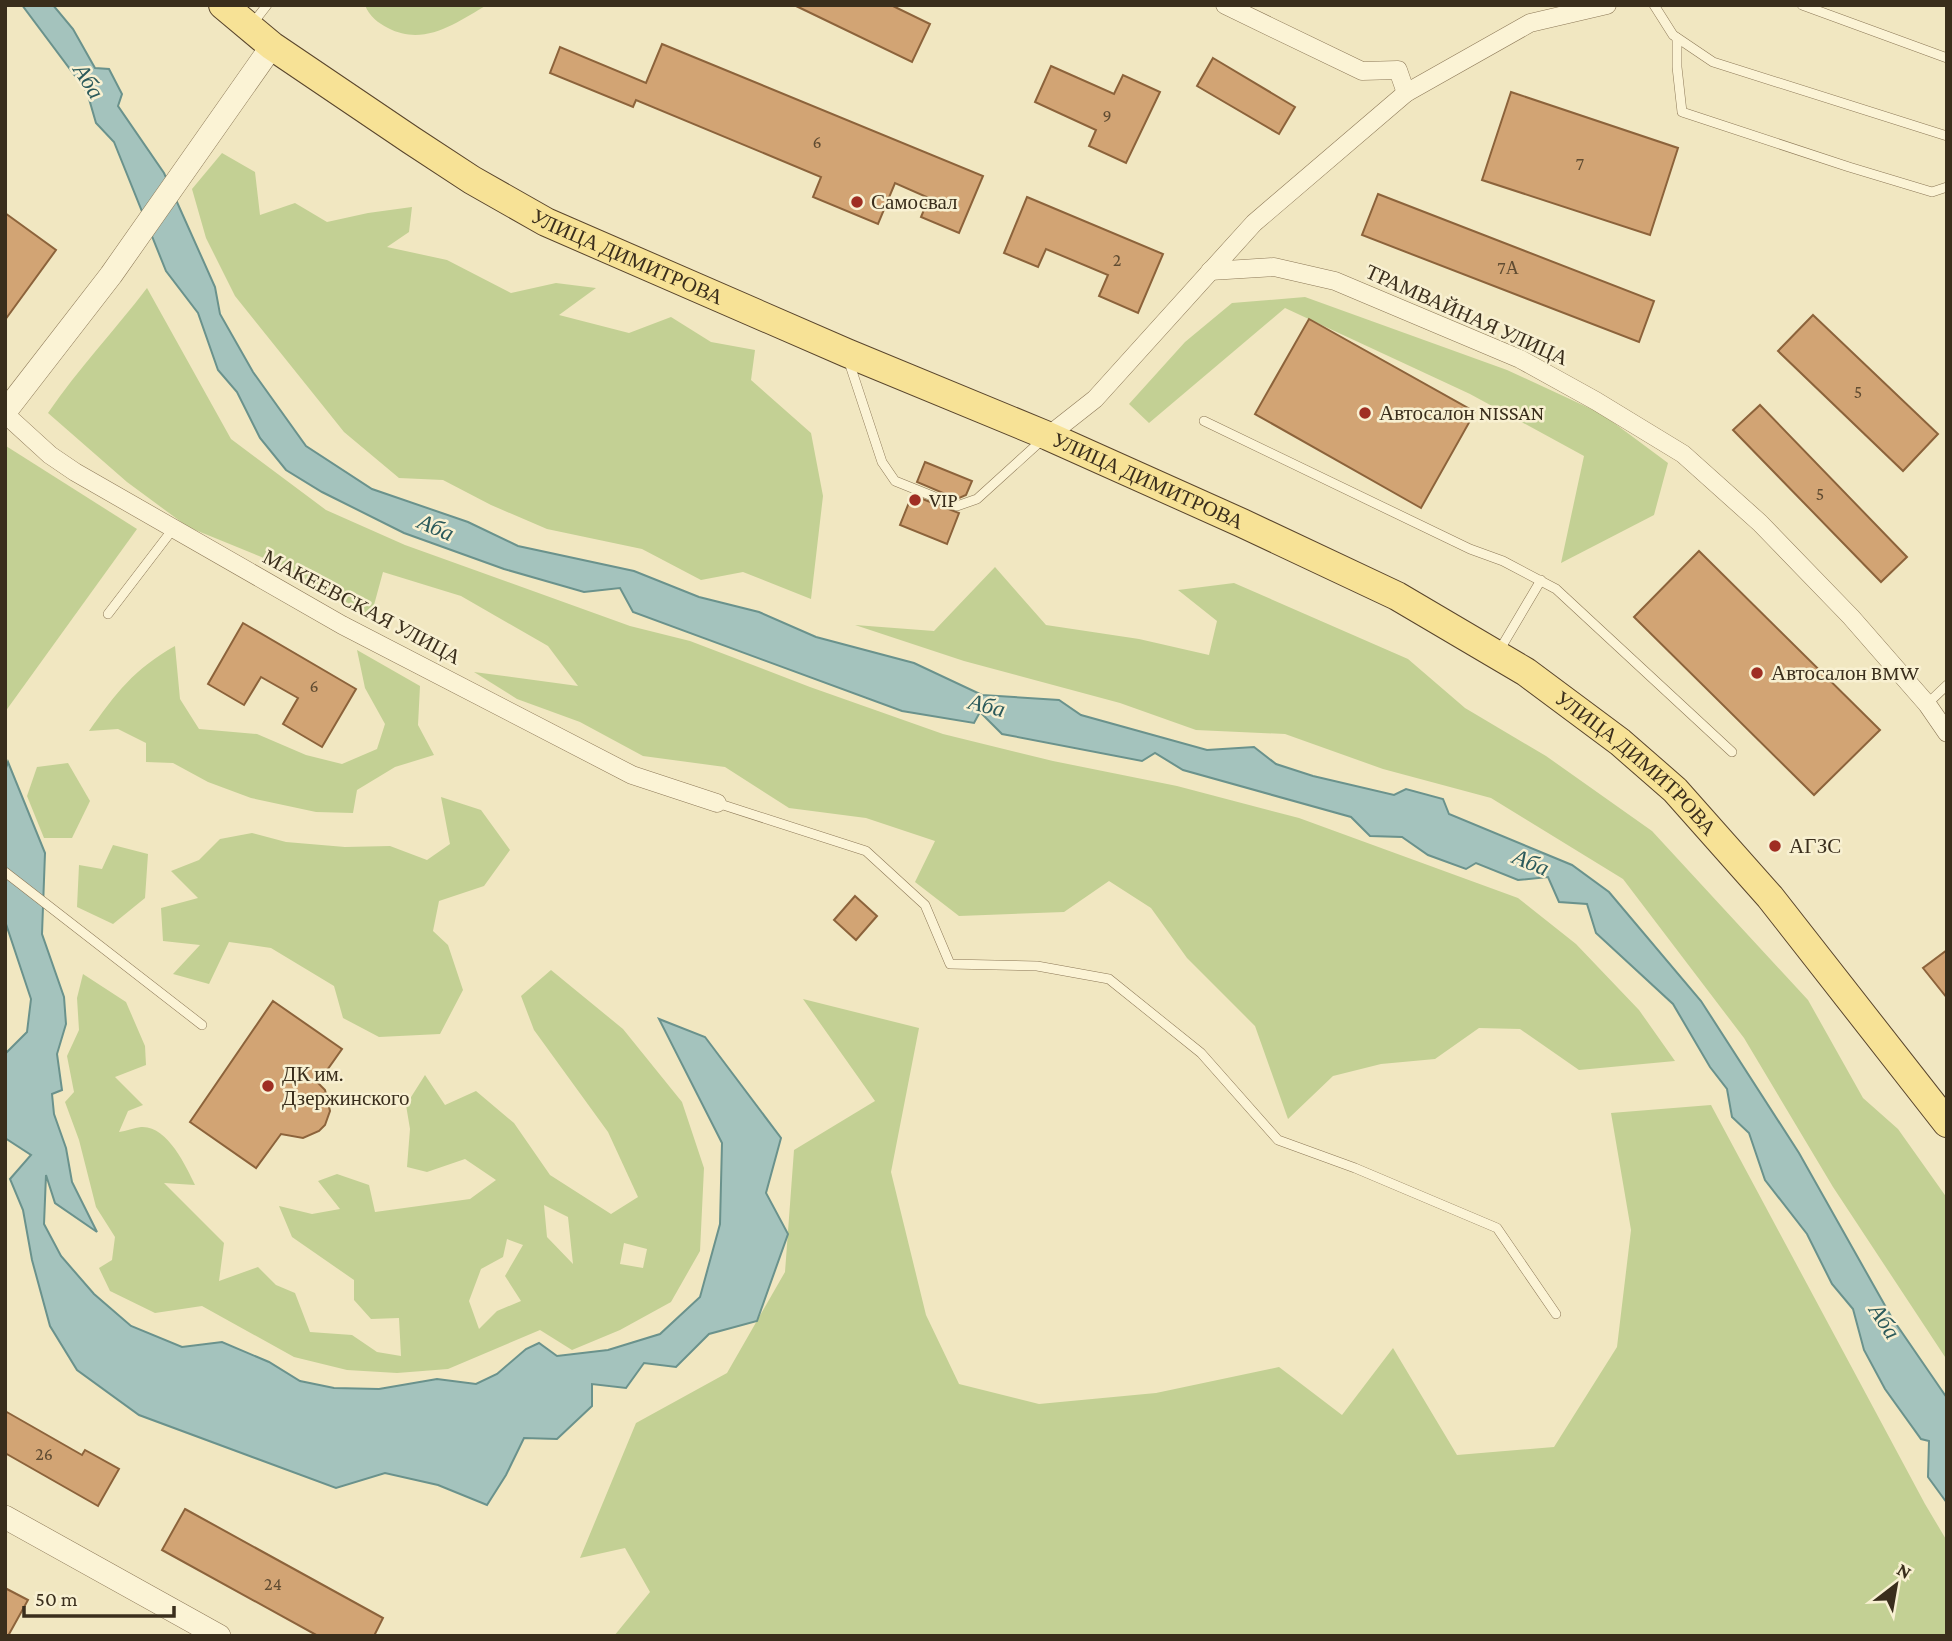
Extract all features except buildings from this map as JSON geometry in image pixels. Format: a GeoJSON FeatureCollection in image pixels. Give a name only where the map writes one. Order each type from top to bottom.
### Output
{"type":"FeatureCollection","features":[{"type":"Feature","properties":{"kind":"main road","name":"УЛИЦА ДИМИТРОВА"},"geometry":{"type":"LineString","coordinates":[[223,5],[272,46],[472,180],[546,222],[847,354],[1048,436],[1397,596],[1526,672],[1620,742],[1675,790],[1770,897],[1947,1123]]}},
{"type":"Feature","properties":{"kind":"street"},"geometry":{"type":"LineString","coordinates":[[1225,5],[1362,71],[1398,71],[1406,93]]}},
{"type":"Feature","properties":{"kind":"street"},"geometry":{"type":"LineString","coordinates":[[1048,436],[1095,399],[1254,223],[1406,93],[1530,23],[1607,5]]}},
{"type":"Feature","properties":{"kind":"street"},"geometry":{"type":"LineString","coordinates":[[5,413],[111,275],[272,46]]}},
{"type":"Feature","properties":{"kind":"street","name":"ТРАМВАЙНАЯ УЛИЦА"},"geometry":{"type":"LineString","coordinates":[[1210,271],[1274,267],[1335,281],[1520,359],[1683,454],[1760,523],[1851,617],[1927,704],[1947,733]]}},
{"type":"Feature","properties":{"kind":"street","name":"МАКЕЕВСКАЯ УЛИЦА"},"geometry":{"type":"LineString","coordinates":[[5,413],[50,455],[75,472],[342,625],[632,775],[717,803]]}},
{"type":"Feature","properties":{"kind":"street"},"geometry":{"type":"LineString","coordinates":[[5,1517],[219,1636]]}},
{"type":"Feature","properties":{"kind":"lane"},"geometry":{"type":"LineString","coordinates":[[249,28],[267,5]]}},
{"type":"Feature","properties":{"kind":"lane"},"geometry":{"type":"LineString","coordinates":[[1654,5],[1677,38],[1713,62],[1947,136]]}},
{"type":"Feature","properties":{"kind":"lane"},"geometry":{"type":"LineString","coordinates":[[1802,5],[1947,58]]}},
{"type":"Feature","properties":{"kind":"lane"},"geometry":{"type":"LineString","coordinates":[[1677,38],[1682,112],[1932,192],[1947,187]]}},
{"type":"Feature","properties":{"kind":"lane"},"geometry":{"type":"LineString","coordinates":[[847,354],[882,462],[895,481],[957,506],[976,499],[1048,436]]}},
{"type":"Feature","properties":{"kind":"lane"},"geometry":{"type":"LineString","coordinates":[[1204,421],[1556,589],[1583,611],[1732,752]]}},
{"type":"Feature","properties":{"kind":"lane"},"geometry":{"type":"LineString","coordinates":[[108,614],[173,528]]}},
{"type":"Feature","properties":{"kind":"lane"},"geometry":{"type":"LineString","coordinates":[[1497,655],[1541,580]]}},
{"type":"Feature","properties":{"kind":"lane"},"geometry":{"type":"LineString","coordinates":[[1927,704],[1947,685]]}},
{"type":"Feature","properties":{"kind":"lane"},"geometry":{"type":"LineString","coordinates":[[717,803],[866,851],[925,905],[950,964],[1037,966],[1109,979],[1201,1053],[1278,1140],[1355,1168],[1497,1228],[1556,1314]]}},
{"type":"Feature","properties":{"kind":"lane"},"geometry":{"type":"LineString","coordinates":[[5,872],[202,1026]]}},
{"type":"Feature","properties":{"kind":"green space"},"geometry":{"type":"Polygon","coordinates":[[[365,5],[487,5],[452,25],[427,34],[414,35],[384,26],[371,16],[365,5]]]}},
{"type":"Feature","properties":{"kind":"green space"},"geometry":{"type":"Polygon","coordinates":[[[222,153],[255,172],[260,215],[295,203],[327,222],[412,207],[409,232],[387,247],[447,260],[511,293],[556,283],[596,288],[559,315],[629,333],[671,317],[711,342],[755,350],[751,380],[811,433],[823,496],[811,599],[743,572],[701,580],[642,549],[547,529],[491,505],[443,480],[399,478],[344,432],[235,296],[206,238],[192,189],[222,153]]]}},
{"type":"Feature","properties":{"kind":"green space"},"geometry":{"type":"Polygon","coordinates":[[[147,288],[231,439],[326,510],[405,545],[630,626],[690,641],[943,734],[1053,761],[1177,786],[1299,818],[1518,898],[1576,944],[1639,1010],[1675,1061],[1579,1070],[1520,1029],[1479,1028],[1435,1059],[1381,1064],[1333,1076],[1288,1119],[1255,1026],[1187,958],[1151,908],[1109,881],[1064,912],[959,916],[915,882],[935,841],[866,818],[789,808],[725,767],[643,756],[580,722],[517,699],[474,672],[578,686],[548,646],[461,596],[383,572],[371,616],[281,565],[188,527],[127,482],[48,413],[147,288]]]}},
{"type":"Feature","properties":{"kind":"green space"},"geometry":{"type":"Polygon","coordinates":[[[1305,297],[1507,370],[1602,414],[1668,463],[1654,515],[1561,563],[1584,456],[1470,394],[1285,308],[1149,423],[1129,404],[1185,342],[1232,303],[1305,297]]]}},
{"type":"Feature","properties":{"kind":"green space"},"geometry":{"type":"Polygon","coordinates":[[[6,446],[137,529],[5,712],[5,448],[6,446]]]}},
{"type":"Feature","properties":{"kind":"green space"},"geometry":{"type":"Polygon","coordinates":[[[995,567],[1046,625],[1139,639],[1209,655],[1217,621],[1178,590],[1234,583],[1408,659],[1465,708],[1546,756],[1652,831],[1808,1000],[1863,1098],[1898,1129],[1947,1198],[1947,1360],[1833,1187],[1744,1038],[1623,879],[1491,798],[1383,769],[1285,734],[1196,730],[1120,703],[964,661],[855,625],[934,631],[995,567]]]}},
{"type":"Feature","properties":{"kind":"green space"},"geometry":{"type":"Polygon","coordinates":[[[175,646],[180,699],[199,729],[257,734],[306,755],[342,764],[377,749],[385,724],[365,688],[357,650],[420,686],[418,725],[434,755],[395,767],[357,790],[353,813],[316,812],[251,798],[208,782],[173,763],[146,762],[146,743],[118,729],[89,731],[137,673],[175,646]]]}},
{"type":"Feature","properties":{"kind":"green space"},"geometry":{"type":"Polygon","coordinates":[[[68,763],[90,801],[72,838],[44,838],[27,796],[37,767],[68,763]]]}},
{"type":"Feature","properties":{"kind":"green space"},"geometry":{"type":"Polygon","coordinates":[[[441,797],[481,810],[510,850],[484,886],[439,901],[433,931],[448,945],[463,990],[440,1034],[379,1037],[343,1018],[334,986],[271,948],[229,942],[209,984],[173,974],[200,945],[163,941],[161,908],[198,898],[171,871],[199,860],[220,839],[252,833],[286,842],[345,847],[390,846],[427,860],[450,844],[441,797]]]}},
{"type":"Feature","properties":{"kind":"green space"},"geometry":{"type":"Polygon","coordinates":[[[113,845],[148,854],[145,898],[113,924],[77,907],[79,865],[102,869],[113,845]]]}},
{"type":"Feature","properties":{"kind":"green space"},"geometry":{"type":"Polygon","coordinates":[[[551,970],[623,1029],[682,1102],[704,1168],[700,1251],[671,1302],[620,1330],[572,1350],[540,1330],[448,1369],[397,1373],[347,1370],[294,1357],[202,1306],[155,1313],[110,1291],[99,1268],[112,1260],[115,1237],[96,1207],[79,1140],[65,1102],[74,1092],[67,1056],[79,1030],[77,998],[83,974],[126,1002],[145,1046],[146,1065],[115,1077],[143,1105],[128,1111],[119,1132],[141,1127],[150,1128],[167,1139],[174,1148],[195,1185],[164,1183],[224,1243],[219,1281],[258,1267],[276,1285],[295,1293],[310,1332],[352,1335],[377,1352],[401,1356],[399,1318],[371,1319],[354,1300],[354,1280],[292,1237],[279,1206],[312,1214],[340,1209],[318,1181],[337,1174],[369,1185],[375,1212],[470,1199],[496,1180],[465,1159],[427,1172],[407,1167],[410,1129],[406,1105],[425,1075],[445,1105],[476,1091],[514,1123],[550,1175],[611,1214],[638,1197],[608,1132],[534,1030],[521,996],[551,970]],[[544,1205],[547,1237],[573,1264],[568,1217],[544,1205]],[[507,1239],[503,1257],[481,1269],[469,1301],[479,1329],[497,1311],[521,1301],[505,1276],[523,1245],[507,1239]],[[624,1243],[620,1264],[643,1268],[647,1249],[624,1243]]]}},
{"type":"Feature","properties":{"kind":"green space"},"geometry":{"type":"Polygon","coordinates":[[[803,999],[919,1028],[891,1172],[926,1315],[959,1384],[1039,1404],[1156,1393],[1279,1367],[1342,1415],[1393,1348],[1457,1455],[1554,1447],[1617,1347],[1631,1230],[1611,1113],[1711,1105],[1947,1541],[1947,1636],[614,1636],[650,1592],[625,1548],[580,1558],[636,1423],[727,1373],[785,1272],[794,1150],[875,1101],[803,999]]]}},
{"type":"Feature","properties":{"kind":"water","name":"Аба"},"geometry":{"type":"Polygon","coordinates":[[[22,5],[53,5],[73,29],[95,68],[109,69],[122,94],[118,106],[164,173],[215,287],[220,314],[253,372],[306,446],[372,489],[468,522],[518,546],[634,571],[699,597],[759,612],[816,637],[914,663],[982,695],[1059,700],[1081,715],[1207,750],[1254,747],[1276,764],[1313,776],[1394,795],[1406,789],[1443,799],[1449,814],[1572,865],[1609,892],[1701,1001],[1799,1153],[1892,1318],[1947,1398],[1947,1503],[1928,1477],[1929,1441],[1921,1439],[1885,1389],[1864,1350],[1853,1309],[1832,1284],[1807,1234],[1765,1180],[1749,1133],[1732,1117],[1727,1089],[1710,1067],[1673,1004],[1596,933],[1587,904],[1559,902],[1548,877],[1518,880],[1476,863],[1466,869],[1428,855],[1402,837],[1370,836],[1351,817],[1183,770],[1155,753],[1142,761],[1002,734],[980,712],[974,723],[902,711],[633,612],[620,588],[584,592],[504,569],[404,533],[322,492],[286,470],[260,438],[237,392],[218,370],[198,313],[166,271],[114,142],[96,123],[87,92],[22,5]]]}},
{"type":"Feature","properties":{"kind":"water"},"geometry":{"type":"Polygon","coordinates":[[[8,762],[45,853],[42,934],[64,997],[66,1024],[57,1054],[62,1090],[52,1094],[54,1114],[66,1148],[72,1182],[97,1232],[55,1203],[46,1175],[44,1224],[61,1256],[94,1294],[131,1326],[182,1347],[222,1342],[269,1362],[300,1381],[334,1388],[379,1389],[437,1379],[476,1384],[497,1374],[526,1349],[539,1343],[557,1356],[608,1350],[660,1334],[700,1297],[720,1224],[722,1143],[659,1019],[705,1037],[781,1138],[766,1193],[788,1234],[757,1321],[709,1334],[676,1367],[644,1363],[626,1388],[592,1384],[592,1406],[557,1439],[524,1438],[506,1475],[487,1505],[438,1485],[385,1473],[336,1488],[139,1415],[77,1370],[50,1326],[32,1260],[23,1210],[10,1179],[31,1155],[5,1138],[5,1054],[27,1032],[31,999],[5,921],[5,771],[8,762]]]}},
{"type":"Feature","properties":{"kind":"place","name":"Самосвал"},"geometry":{"type":"Point","coordinates":[857,202]}},
{"type":"Feature","properties":{"kind":"place","name":"Автосалон NISSAN"},"geometry":{"type":"Point","coordinates":[1365,413]}},
{"type":"Feature","properties":{"kind":"place","name":"VIP"},"geometry":{"type":"Point","coordinates":[915,500]}},
{"type":"Feature","properties":{"kind":"place","name":"Автосалон BMW"},"geometry":{"type":"Point","coordinates":[1757,673]}},
{"type":"Feature","properties":{"kind":"place","name":"АГЗС"},"geometry":{"type":"Point","coordinates":[1775,846]}},
{"type":"Feature","properties":{"kind":"place","name":"ДК им. Дзержинского"},"geometry":{"type":"Point","coordinates":[268,1086]}}]}
